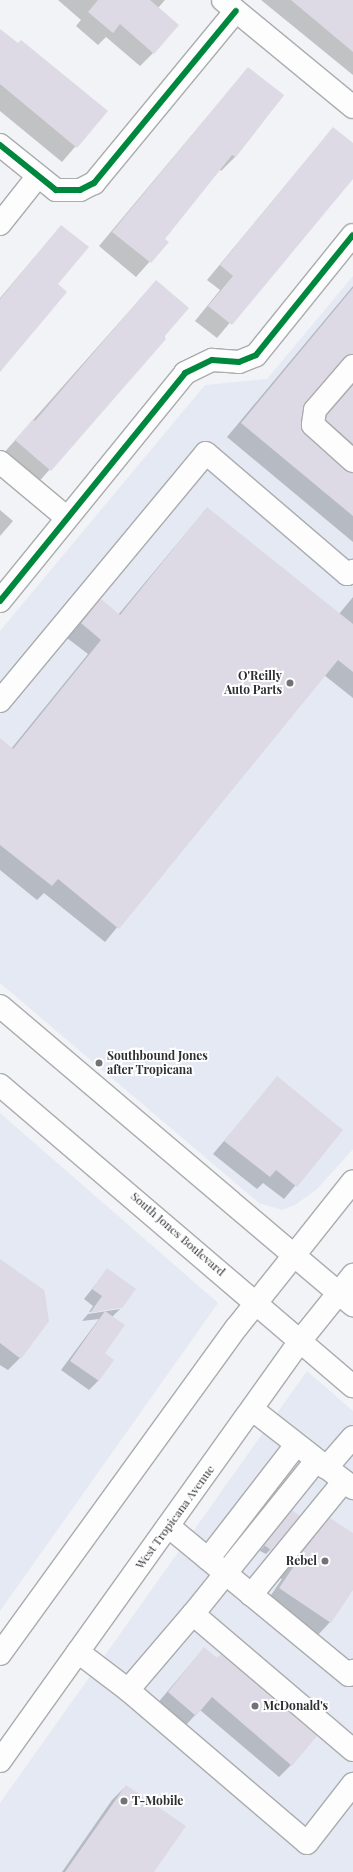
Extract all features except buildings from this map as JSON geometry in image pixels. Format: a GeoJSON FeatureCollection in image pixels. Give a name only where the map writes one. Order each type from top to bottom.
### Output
{"type":"FeatureCollection","features":[{"type":"Feature","properties":{"kind":"main road"},"geometry":{"type":"LineString","coordinates":[[0,145],[56,190],[80,190],[94,183],[229,5],[353,107]]}},
{"type":"Feature","properties":{"kind":"main road"},"geometry":{"type":"LineString","coordinates":[[0,224],[38,176]]}},
{"type":"Feature","properties":{"kind":"main road"},"geometry":{"type":"LineString","coordinates":[[0,601],[184,374],[212,360],[239,362],[256,355],[353,235]]}},
{"type":"Feature","properties":{"kind":"main road"},"geometry":{"type":"LineString","coordinates":[[353,366],[314,410],[313,424],[353,461]]}},
{"type":"Feature","properties":{"kind":"main road"},"geometry":{"type":"LineString","coordinates":[[0,701],[206,453],[347,574],[353,571]]}},
{"type":"Feature","properties":{"kind":"main road"},"geometry":{"type":"LineString","coordinates":[[0,462],[67,518]]}},
{"type":"Feature","properties":{"kind":"main road"},"geometry":{"type":"LineString","coordinates":[[0,1006],[346,1299]]}},
{"type":"Feature","properties":{"kind":"main road","name":"South Jones Boulevard"},"geometry":{"type":"LineString","coordinates":[[0,1085],[353,1386]]}},
{"type":"Feature","properties":{"kind":"main road"},"geometry":{"type":"LineString","coordinates":[[0,1654],[256,1302],[292,1254],[353,1181]]}},
{"type":"Feature","properties":{"kind":"main road","name":"West Tropicana Avenue"},"geometry":{"type":"LineString","coordinates":[[0,1761],[253,1410],[300,1341],[346,1299],[353,1275]]}},
{"type":"Feature","properties":{"kind":"main road"},"geometry":{"type":"LineString","coordinates":[[251,1595],[348,1485],[253,1410]]}},
{"type":"Feature","properties":{"kind":"main road"},"geometry":{"type":"LineString","coordinates":[[128,1690],[321,1465],[353,1438]]}},
{"type":"Feature","properties":{"kind":"main road"},"geometry":{"type":"LineString","coordinates":[[208,1559],[296,1445]]}},
{"type":"Feature","properties":{"kind":"main road"},"geometry":{"type":"LineString","coordinates":[[168,1526],[349,1676],[353,1671]]}},
{"type":"Feature","properties":{"kind":"main road"},"geometry":{"type":"LineString","coordinates":[[194,1614],[353,1750]]}},
{"type":"Feature","properties":{"kind":"main road"},"geometry":{"type":"LineString","coordinates":[[78,1652],[128,1690],[307,1843],[353,1784]]}},
{"type":"Feature","properties":{"kind":"shaded area"},"geometry":{"type":"Polygon","coordinates":[[[353,276],[353,1149],[317,1189],[295,1205],[282,1210],[259,1203],[0,983],[0,631],[205,385],[267,379],[353,276]]]}},
{"type":"Feature","properties":{"kind":"shaded area"},"geometry":{"type":"Polygon","coordinates":[[[0,1113],[218,1303],[0,1611],[0,1113]]]}},
{"type":"Feature","properties":{"kind":"shaded area"},"geometry":{"type":"Polygon","coordinates":[[[307,1371],[353,1411],[353,1872],[0,1872],[0,1803],[307,1371]]]}},
{"type":"Feature","properties":{"kind":"cycle path"},"geometry":{"type":"LineString","coordinates":[[0,145],[56,190],[80,190],[94,183],[236,11]]}},
{"type":"Feature","properties":{"kind":"cycle path"},"geometry":{"type":"LineString","coordinates":[[0,601],[185,373],[212,360],[239,362],[256,355],[353,235]]}},
{"type":"Feature","properties":{"kind":"place","name":"O'Reilly Auto Parts"},"geometry":{"type":"Point","coordinates":[290,683]}},
{"type":"Feature","properties":{"kind":"place","name":"Southbound Jones after Tropicana"},"geometry":{"type":"Point","coordinates":[99,1063]}},
{"type":"Feature","properties":{"kind":"place","name":"Rebel"},"geometry":{"type":"Point","coordinates":[325,1561]}},
{"type":"Feature","properties":{"kind":"place","name":"McDonald's"},"geometry":{"type":"Point","coordinates":[255,1706]}},
{"type":"Feature","properties":{"kind":"place","name":"T-Mobile"},"geometry":{"type":"Point","coordinates":[124,1801]}}]}
